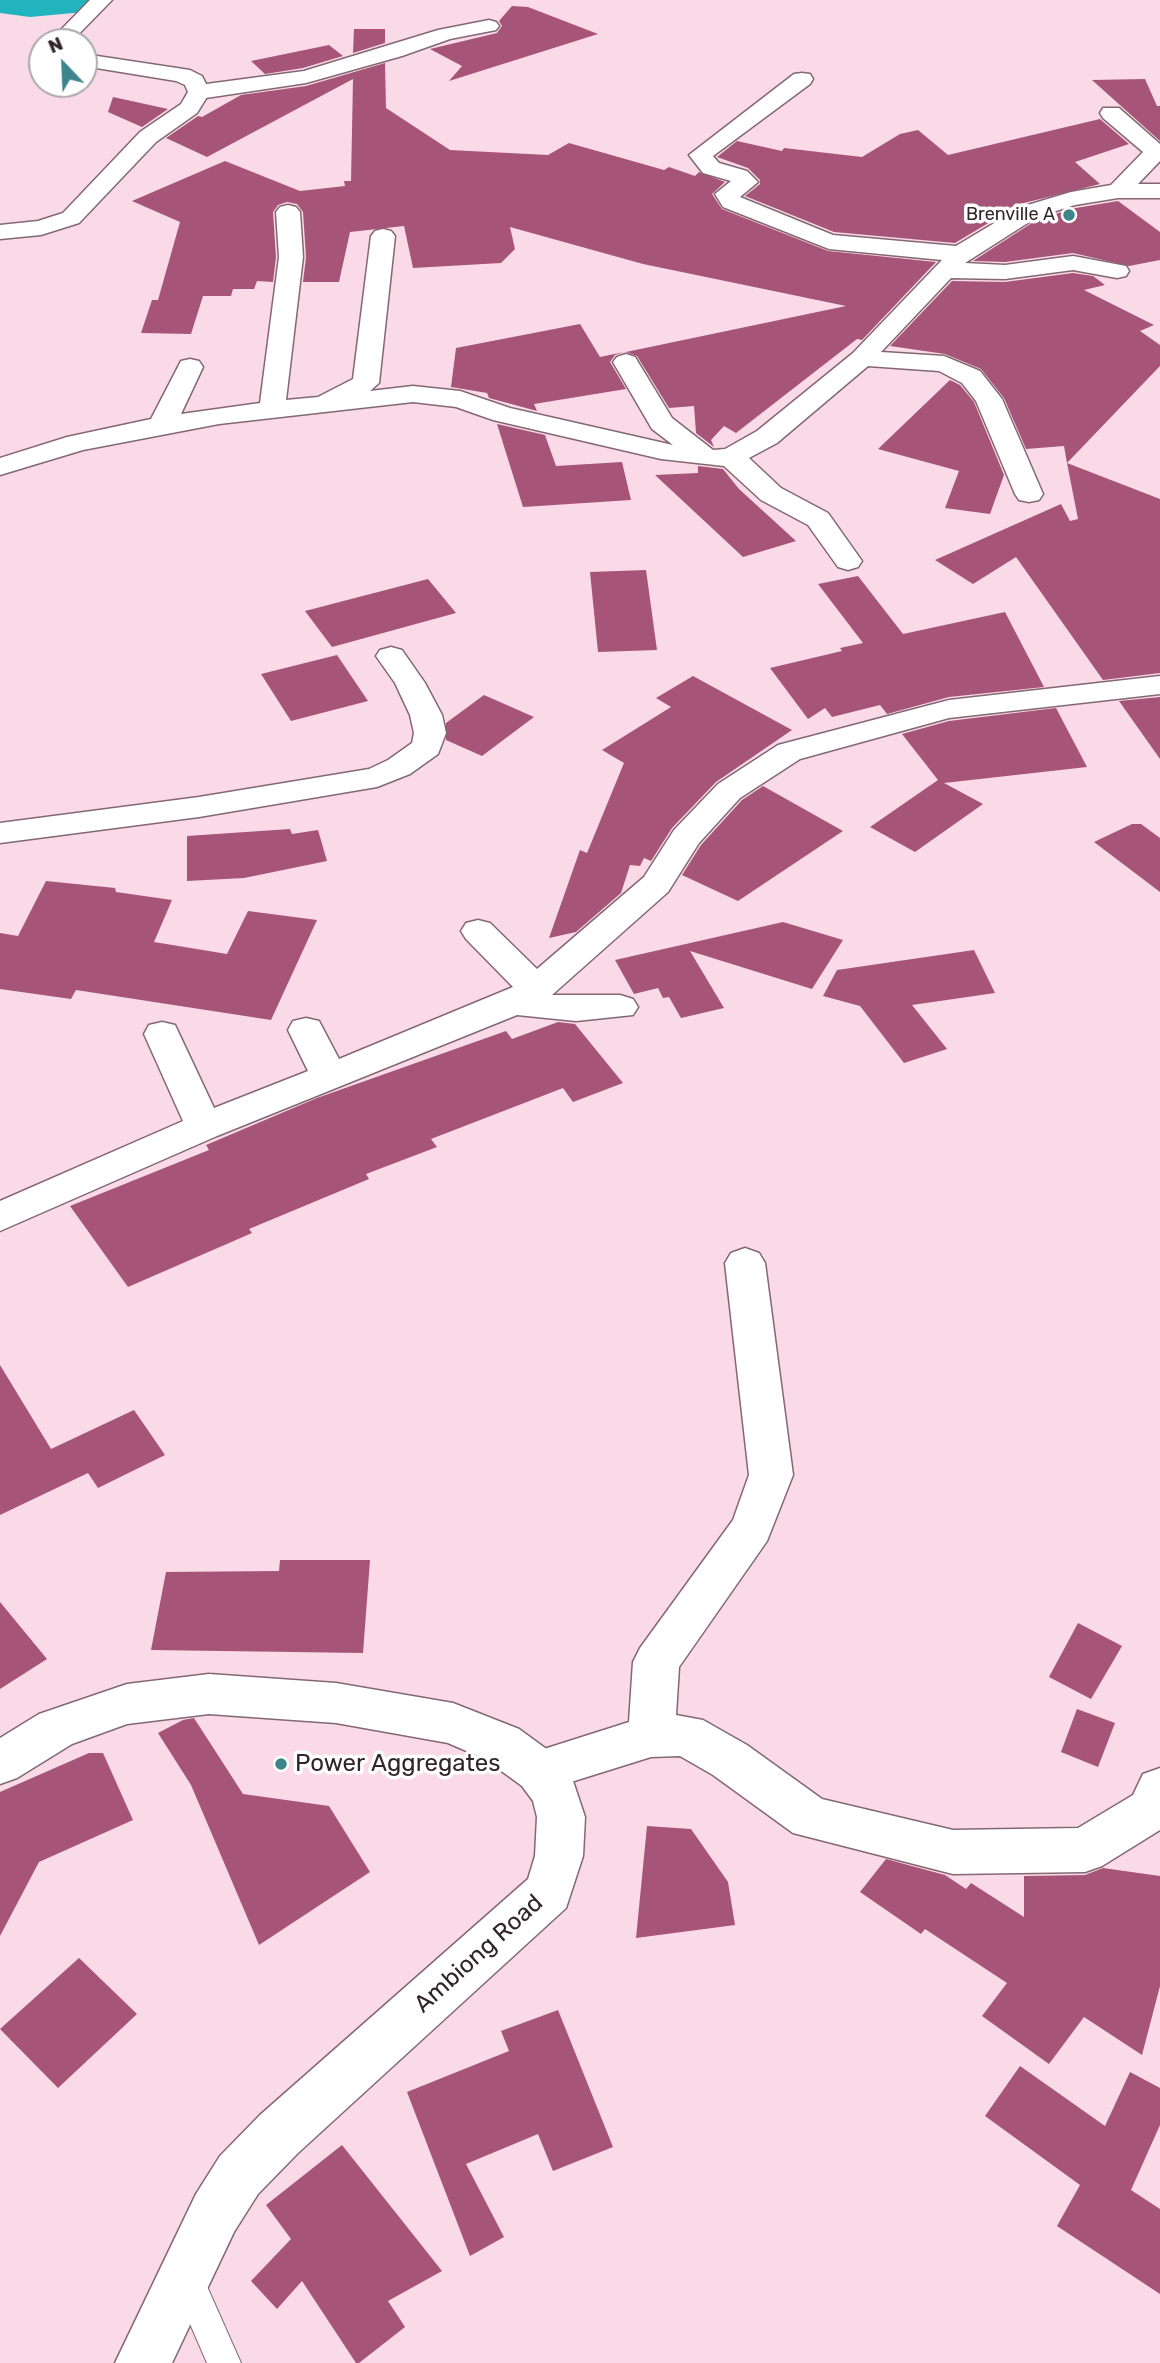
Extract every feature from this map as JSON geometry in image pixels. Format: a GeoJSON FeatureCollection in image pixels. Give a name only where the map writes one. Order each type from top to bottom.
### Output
{"type":"FeatureCollection","features":[{"type":"Feature","properties":{"kind":"street"},"geometry":{"type":"LineString","coordinates":[[73,28],[102,0]]}},
{"type":"Feature","properties":{"kind":"street"},"geometry":{"type":"LineString","coordinates":[[198,93],[306,77],[395,52],[445,34],[489,26]]}},
{"type":"Feature","properties":{"kind":"street"},"geometry":{"type":"LineString","coordinates":[[0,232],[41,228],[71,218],[148,136],[189,108],[198,93],[194,81],[182,75],[98,62]]}},
{"type":"Feature","properties":{"kind":"street"},"geometry":{"type":"LineString","coordinates":[[802,79],[700,155],[704,163],[712,168],[739,176],[746,182],[727,194],[731,202],[764,213],[795,230],[829,242],[1005,272],[1073,263],[1116,271]]}},
{"type":"Feature","properties":{"kind":"street"},"geometry":{"type":"LineString","coordinates":[[1111,113],[1156,152],[1123,191]]}},
{"type":"Feature","properties":{"kind":"street"},"geometry":{"type":"LineString","coordinates":[[0,467],[76,443],[162,425],[413,394],[460,399],[502,414],[590,435],[720,457],[767,437],[862,358],[953,262],[1029,212],[1071,200],[1123,191],[1156,201]]}},
{"type":"Feature","properties":{"kind":"street"},"geometry":{"type":"LineString","coordinates":[[272,410],[291,257],[288,212]]}},
{"type":"Feature","properties":{"kind":"street"},"geometry":{"type":"LineString","coordinates":[[318,405],[366,383],[383,236]]}},
{"type":"Feature","properties":{"kind":"street"},"geometry":{"type":"LineString","coordinates":[[862,358],[944,364],[971,377],[989,399],[1029,494]]}},
{"type":"Feature","properties":{"kind":"street"},"geometry":{"type":"LineString","coordinates":[[626,362],[661,424],[720,457],[771,494],[818,519],[848,561]]}},
{"type":"Feature","properties":{"kind":"street"},"geometry":{"type":"LineString","coordinates":[[162,425],[190,367]]}},
{"type":"Feature","properties":{"kind":"street"},"geometry":{"type":"LineString","coordinates":[[0,833],[199,807],[377,777],[399,767],[427,747],[430,733],[426,715],[410,683],[391,656]]}},
{"type":"Feature","properties":{"kind":"street"},"geometry":{"type":"LineString","coordinates":[[0,1217],[204,1127],[525,996],[656,884],[686,837],[729,791],[789,752],[888,723],[949,709],[1111,693],[1160,685]]}},
{"type":"Feature","properties":{"kind":"street"},"geometry":{"type":"LineString","coordinates":[[478,931],[525,996],[576,1009],[620,1007]]}},
{"type":"Feature","properties":{"kind":"street"},"geometry":{"type":"LineString","coordinates":[[306,1030],[329,1077]]}},
{"type":"Feature","properties":{"kind":"street"},"geometry":{"type":"LineString","coordinates":[[162,1034],[204,1127]]}},
{"type":"Feature","properties":{"kind":"street"},"geometry":{"type":"LineString","coordinates":[[651,1737],[656,1662],[752,1528],[771,1475],[745,1263]]}},
{"type":"Feature","properties":{"kind":"street","name":"Ambiong Road"},"geometry":{"type":"LineString","coordinates":[[0,1763],[56,1729],[127,1704],[209,1694],[336,1703],[453,1723],[502,1744],[539,1771],[555,1793],[561,1816],[559,1856],[549,1892],[263,2150],[239,2175],[215,2213],[143,2363]]}},
{"type":"Feature","properties":{"kind":"street"},"geometry":{"type":"LineString","coordinates":[[539,1771],[651,1737],[686,1735],[730,1760],[810,1818],[953,1852],[1085,1850],[1151,1810],[1160,1789]]}},
{"type":"Feature","properties":{"kind":"lane"},"geometry":{"type":"LineString","coordinates":[[185,2275],[224,2363]]}},
{"type":"Feature","properties":{"kind":"building"},"geometry":{"type":"Polygon","coordinates":[[[512,6],[528,7],[598,34],[449,81],[462,66],[430,49],[497,33],[502,26],[499,21],[512,6]]]}},
{"type":"Feature","properties":{"kind":"building"},"geometry":{"type":"Polygon","coordinates":[[[354,29],[385,29],[385,43],[353,53],[354,29]]]}},
{"type":"Feature","properties":{"kind":"building"},"geometry":{"type":"Polygon","coordinates":[[[329,45],[343,56],[303,68],[265,74],[251,61],[329,45]]]}},
{"type":"Feature","properties":{"kind":"building"},"geometry":{"type":"Polygon","coordinates":[[[385,63],[386,108],[450,150],[548,155],[569,143],[664,170],[669,167],[695,176],[699,172],[725,182],[712,194],[722,209],[828,251],[936,262],[862,340],[857,339],[736,433],[724,426],[711,440],[714,447],[696,433],[694,406],[669,408],[637,356],[626,352],[846,306],[643,264],[510,227],[515,249],[501,263],[413,268],[404,226],[350,232],[339,282],[303,282],[306,257],[303,212],[297,204],[287,202],[278,205],[273,212],[276,257],[273,282],[257,281],[254,289],[233,289],[231,296],[203,296],[191,334],[141,333],[152,300],[158,300],[180,222],[132,201],[225,161],[300,191],[345,186],[344,181],[351,181],[353,79],[207,157],[166,138],[198,116],[202,117],[241,95],[306,86],[385,63]]]}},
{"type":"Feature","properties":{"kind":"building"},"geometry":{"type":"Polygon","coordinates":[[[1145,79],[1157,106],[1160,106],[1160,141],[1092,80],[1145,79]]]}},
{"type":"Feature","properties":{"kind":"building"},"geometry":{"type":"Polygon","coordinates":[[[113,97],[168,109],[142,127],[108,112],[113,97]]]}},
{"type":"Feature","properties":{"kind":"building"},"geometry":{"type":"Polygon","coordinates":[[[1100,119],[1129,144],[1075,162],[1100,184],[1020,204],[955,243],[834,232],[745,196],[760,184],[760,180],[748,168],[717,157],[737,141],[782,151],[784,148],[862,157],[900,134],[918,130],[948,155],[1100,119]]]}},
{"type":"Feature","properties":{"kind":"building"},"geometry":{"type":"Polygon","coordinates":[[[1118,201],[1160,232],[1160,260],[1129,266],[1073,253],[1005,262],[973,261],[1038,219],[1076,208],[1118,201]]]}},
{"type":"Feature","properties":{"kind":"building"},"geometry":{"type":"Polygon","coordinates":[[[1073,273],[1093,276],[1105,285],[1084,290],[1154,325],[1140,331],[1160,345],[1160,366],[1067,463],[1064,446],[1026,449],[1004,398],[981,369],[945,354],[890,346],[952,281],[1005,282],[1073,273]]]}},
{"type":"Feature","properties":{"kind":"building"},"geometry":{"type":"Polygon","coordinates":[[[580,324],[600,357],[624,352],[615,355],[610,362],[626,389],[534,404],[537,411],[489,398],[487,393],[451,387],[456,348],[580,324]]]}},
{"type":"Feature","properties":{"kind":"building"},"geometry":{"type":"Polygon","coordinates":[[[950,380],[960,385],[974,402],[1004,475],[990,514],[945,508],[959,471],[878,449],[950,380]]]}},
{"type":"Feature","properties":{"kind":"building"},"geometry":{"type":"Polygon","coordinates":[[[497,424],[545,435],[556,466],[622,462],[631,500],[523,507],[497,424]]]}},
{"type":"Feature","properties":{"kind":"building"},"geometry":{"type":"Polygon","coordinates":[[[1067,463],[1160,499],[1160,673],[1103,680],[1016,557],[973,584],[935,560],[1061,504],[1070,521],[1078,519],[1067,463]]]}},
{"type":"Feature","properties":{"kind":"building"},"geometry":{"type":"Polygon","coordinates":[[[698,466],[723,469],[739,489],[796,541],[743,557],[655,475],[698,473],[698,466]]]}},
{"type":"Feature","properties":{"kind":"building"},"geometry":{"type":"Polygon","coordinates":[[[646,570],[657,650],[598,652],[590,572],[646,570]]]}},
{"type":"Feature","properties":{"kind":"building"},"geometry":{"type":"Polygon","coordinates":[[[858,576],[903,634],[1005,612],[1044,687],[949,697],[887,714],[880,705],[832,717],[825,708],[808,719],[770,668],[842,651],[840,648],[863,643],[818,584],[858,576]]]}},
{"type":"Feature","properties":{"kind":"building"},"geometry":{"type":"Polygon","coordinates":[[[428,579],[456,613],[332,647],[305,611],[428,579]]]}},
{"type":"Feature","properties":{"kind":"building"},"geometry":{"type":"Polygon","coordinates":[[[337,655],[368,701],[291,721],[261,674],[337,655]]]}},
{"type":"Feature","properties":{"kind":"building"},"geometry":{"type":"Polygon","coordinates":[[[693,676],[792,730],[716,782],[672,828],[651,861],[644,858],[640,866],[630,865],[621,893],[576,932],[549,938],[580,850],[587,853],[624,763],[602,750],[671,707],[656,698],[693,676]]]}},
{"type":"Feature","properties":{"kind":"building"},"geometry":{"type":"Polygon","coordinates":[[[484,695],[534,717],[482,756],[446,740],[446,723],[484,695]]]}},
{"type":"Feature","properties":{"kind":"building"},"geometry":{"type":"Polygon","coordinates":[[[1160,697],[1160,759],[1119,701],[1160,697]]]}},
{"type":"Feature","properties":{"kind":"building"},"geometry":{"type":"Polygon","coordinates":[[[1056,708],[1087,767],[944,783],[983,804],[915,852],[870,827],[938,780],[902,734],[949,721],[1056,708]]]}},
{"type":"Feature","properties":{"kind":"building"},"geometry":{"type":"Polygon","coordinates":[[[763,786],[843,831],[738,901],[682,875],[701,845],[742,800],[763,786]]]}},
{"type":"Feature","properties":{"kind":"building"},"geometry":{"type":"Polygon","coordinates":[[[1132,824],[1141,824],[1160,838],[1160,892],[1094,842],[1132,824]]]}},
{"type":"Feature","properties":{"kind":"building"},"geometry":{"type":"Polygon","coordinates":[[[290,829],[292,834],[318,830],[327,861],[244,878],[187,881],[187,836],[290,829]]]}},
{"type":"Feature","properties":{"kind":"building"},"geometry":{"type":"Polygon","coordinates":[[[46,881],[115,888],[116,892],[172,900],[154,942],[227,954],[248,911],[317,920],[271,1020],[76,990],[71,999],[0,989],[0,933],[18,936],[46,881]]]}},
{"type":"Feature","properties":{"kind":"building"},"geometry":{"type":"Polygon","coordinates":[[[783,922],[843,940],[812,989],[690,951],[724,1008],[681,1018],[669,997],[663,998],[658,988],[634,994],[615,960],[783,922]]]}},
{"type":"Feature","properties":{"kind":"building"},"geometry":{"type":"Polygon","coordinates":[[[974,950],[995,993],[912,1005],[947,1049],[904,1063],[860,1006],[823,996],[837,970],[974,950]]]}},
{"type":"Feature","properties":{"kind":"building"},"geometry":{"type":"Polygon","coordinates":[[[558,1022],[575,1024],[623,1083],[573,1102],[563,1088],[431,1139],[437,1147],[366,1174],[369,1179],[249,1229],[252,1233],[128,1287],[70,1206],[209,1150],[206,1145],[317,1098],[506,1031],[512,1039],[558,1022]]]}},
{"type":"Feature","properties":{"kind":"building"},"geometry":{"type":"Polygon","coordinates":[[[0,1365],[51,1449],[134,1410],[165,1455],[98,1488],[88,1473],[0,1515],[0,1365]]]}},
{"type":"Feature","properties":{"kind":"building"},"geometry":{"type":"Polygon","coordinates":[[[280,1560],[370,1560],[363,1653],[151,1650],[166,1572],[279,1571],[280,1560]]]}},
{"type":"Feature","properties":{"kind":"building"},"geometry":{"type":"Polygon","coordinates":[[[0,1602],[47,1659],[0,1689],[0,1602]]]}},
{"type":"Feature","properties":{"kind":"building"},"geometry":{"type":"Polygon","coordinates":[[[1078,1623],[1122,1646],[1091,1699],[1049,1677],[1078,1623]]]}},
{"type":"Feature","properties":{"kind":"building"},"geometry":{"type":"Polygon","coordinates":[[[1077,1709],[1115,1723],[1098,1767],[1061,1752],[1077,1709]]]}},
{"type":"Feature","properties":{"kind":"building"},"geometry":{"type":"Polygon","coordinates":[[[194,1718],[243,1794],[329,1806],[370,1872],[259,1945],[191,1785],[158,1733],[183,1720],[194,1718]]]}},
{"type":"Feature","properties":{"kind":"building"},"geometry":{"type":"Polygon","coordinates":[[[89,1753],[103,1753],[133,1820],[39,1862],[0,1936],[0,1792],[89,1753]]]}},
{"type":"Feature","properties":{"kind":"building"},"geometry":{"type":"Polygon","coordinates":[[[647,1826],[691,1829],[728,1882],[735,1925],[636,1938],[647,1826]]]}},
{"type":"Feature","properties":{"kind":"building"},"geometry":{"type":"Polygon","coordinates":[[[886,1859],[945,1875],[966,1889],[971,1883],[1024,1917],[1024,1876],[1085,1875],[1103,1868],[1160,1876],[1160,1986],[1142,2055],[1084,2017],[1049,2064],[982,2016],[1007,1983],[925,1929],[921,1934],[860,1892],[886,1859]]]}},
{"type":"Feature","properties":{"kind":"building"},"geometry":{"type":"Polygon","coordinates":[[[79,1958],[137,2014],[58,2088],[0,2029],[79,1958]]]}},
{"type":"Feature","properties":{"kind":"building"},"geometry":{"type":"Polygon","coordinates":[[[558,2010],[613,2147],[553,2171],[538,2134],[466,2164],[504,2237],[470,2256],[407,2092],[509,2051],[501,2031],[558,2010]]]}},
{"type":"Feature","properties":{"kind":"building"},"geometry":{"type":"Polygon","coordinates":[[[1020,2066],[1105,2126],[1130,2072],[1160,2088],[1160,2125],[1131,2190],[1160,2209],[1160,2294],[1057,2226],[1080,2185],[985,2116],[1020,2066]]]}},
{"type":"Feature","properties":{"kind":"building"},"geometry":{"type":"Polygon","coordinates":[[[342,2145],[442,2271],[388,2301],[405,2327],[359,2363],[356,2363],[302,2281],[277,2309],[251,2281],[291,2239],[266,2205],[342,2145]]]}},
{"type":"Feature","properties":{"kind":"waterway"},"geometry":{"type":"LineString","coordinates":[[0,1],[30,4],[84,0]]}},
{"type":"Feature","properties":{"kind":"place","name":"Brenville A"},"geometry":{"type":"Point","coordinates":[1069,215]}},
{"type":"Feature","properties":{"kind":"place","name":"Power Aggregates"},"geometry":{"type":"Point","coordinates":[281,1764]}}]}
